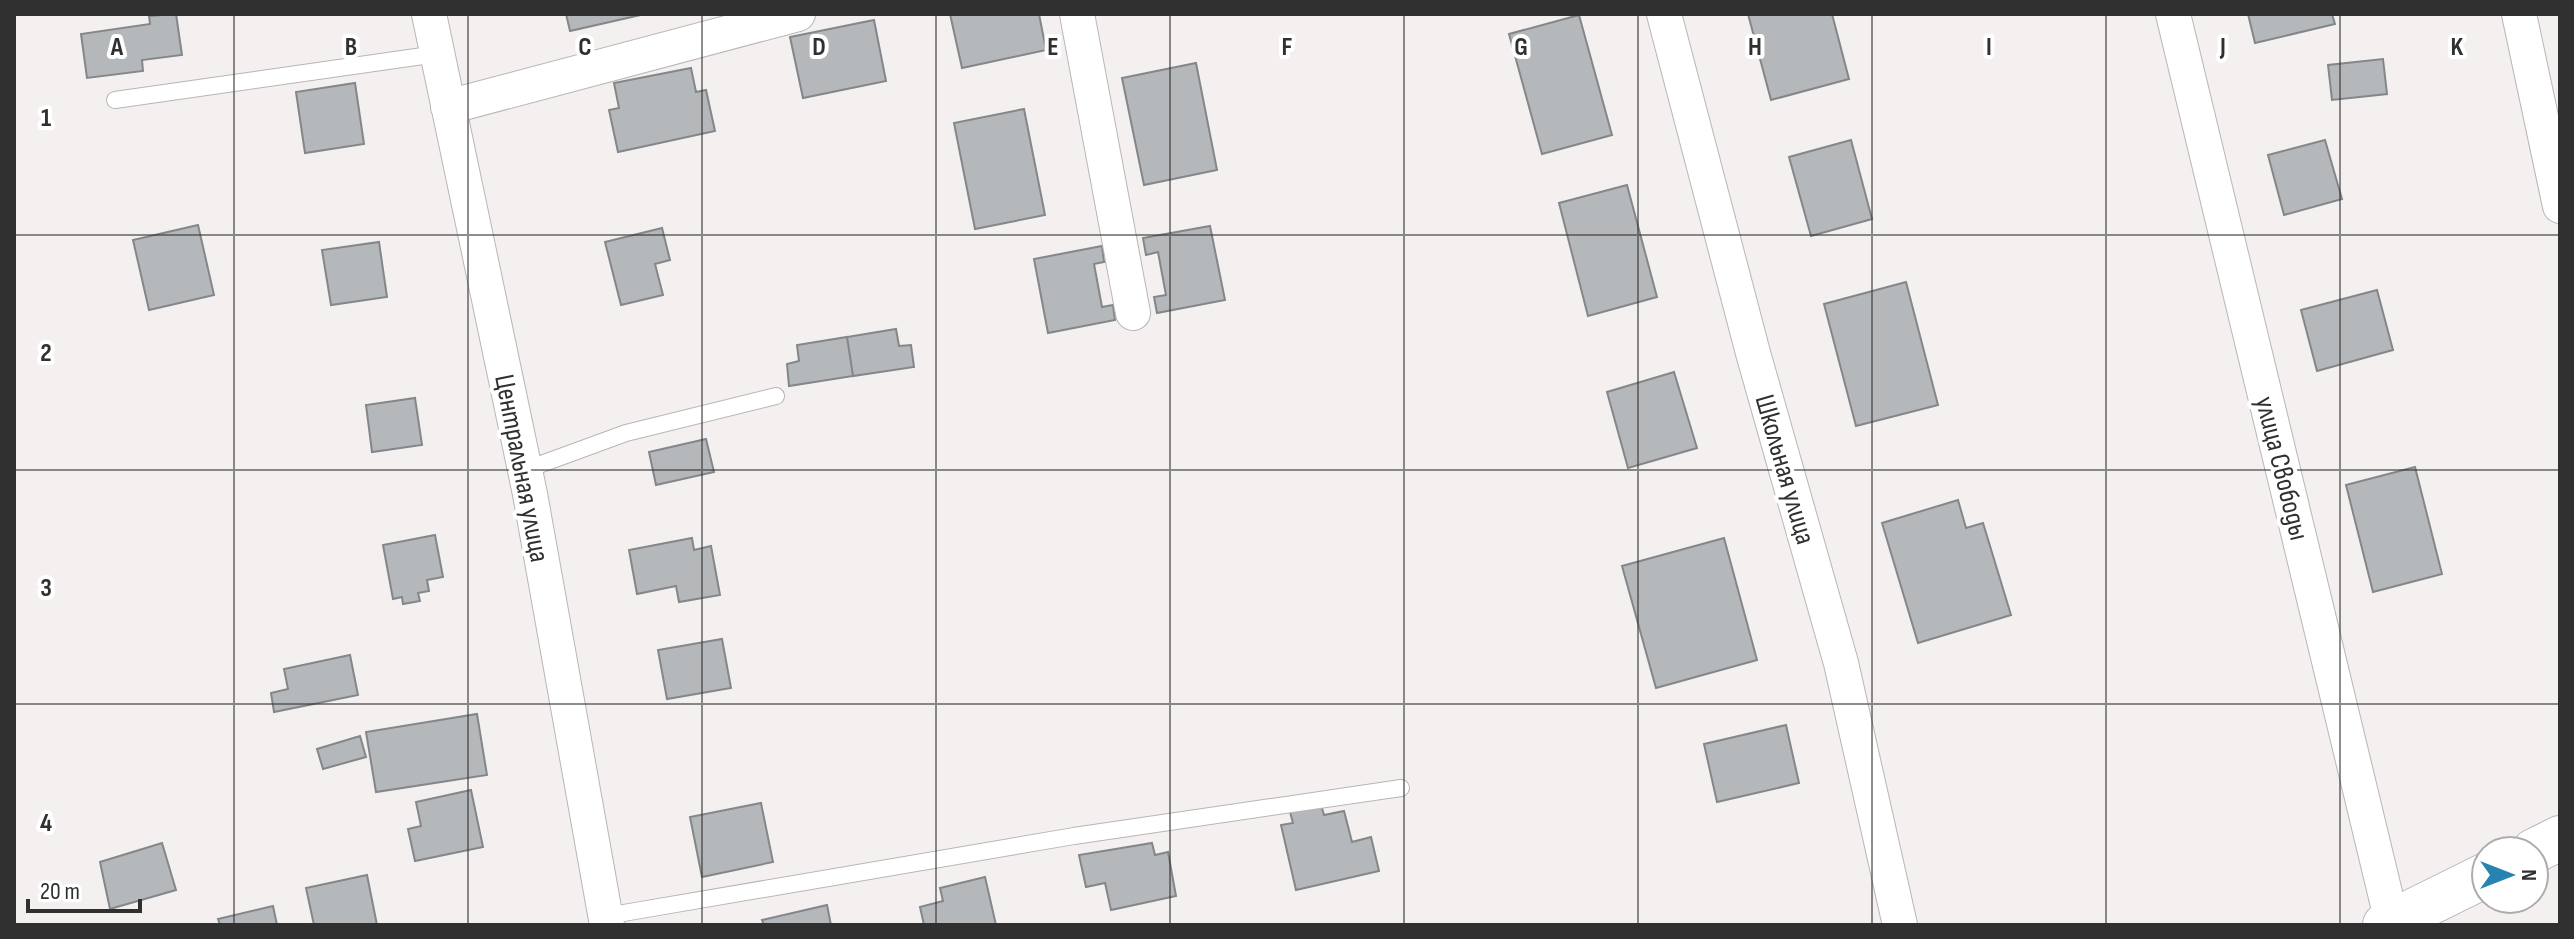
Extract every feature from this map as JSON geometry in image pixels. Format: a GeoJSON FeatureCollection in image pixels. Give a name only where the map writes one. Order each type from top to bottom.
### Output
{"type":"FeatureCollection","features":[{"type":"Feature","properties":{"kind":"main road"},"geometry":{"type":"LineString","coordinates":[[2388,923],[2470,883]]}},
{"type":"Feature","properties":{"kind":"street","name":"Центральная улица"},"geometry":{"type":"LineString","coordinates":[[429,14],[525,470],[606,921]]}},
{"type":"Feature","properties":{"kind":"street"},"geometry":{"type":"LineString","coordinates":[[448,107],[798,14]]}},
{"type":"Feature","properties":{"kind":"street"},"geometry":{"type":"LineString","coordinates":[[1077,14],[1133,313]]}},
{"type":"Feature","properties":{"kind":"street","name":"Школьная улица"},"geometry":{"type":"LineString","coordinates":[[1664,14],[1753,353],[1841,663],[1900,925]]}},
{"type":"Feature","properties":{"kind":"street","name":"улица Свободы"},"geometry":{"type":"LineString","coordinates":[[2173,14],[2388,923]]}},
{"type":"Feature","properties":{"kind":"street"},"geometry":{"type":"LineString","coordinates":[[2519,14],[2560,206]]}},
{"type":"Feature","properties":{"kind":"lane"},"geometry":{"type":"LineString","coordinates":[[115,100],[437,54]]}},
{"type":"Feature","properties":{"kind":"lane"},"geometry":{"type":"LineString","coordinates":[[525,470],[626,433],[776,396]]}},
{"type":"Feature","properties":{"kind":"lane"},"geometry":{"type":"LineString","coordinates":[[606,921],[1074,836],[1401,788]]}},
{"type":"Feature","properties":{"kind":"building"},"geometry":{"type":"Polygon","coordinates":[[[176,14],[182,55],[142,60],[143,71],[87,78],[81,34],[150,24],[149,16],[176,14]]]}},
{"type":"Feature","properties":{"kind":"building"},"geometry":{"type":"Polygon","coordinates":[[[566,14],[645,14],[570,31],[566,14]]]}},
{"type":"Feature","properties":{"kind":"building"},"geometry":{"type":"Polygon","coordinates":[[[950,14],[1039,14],[1046,50],[962,68],[950,14]]]}},
{"type":"Feature","properties":{"kind":"building"},"geometry":{"type":"Polygon","coordinates":[[[1748,14],[1832,14],[1849,79],[1771,100],[1748,14]]]}},
{"type":"Feature","properties":{"kind":"building"},"geometry":{"type":"Polygon","coordinates":[[[2248,14],[2332,14],[2335,24],[2255,43],[2248,14]]]}},
{"type":"Feature","properties":{"kind":"building"},"geometry":{"type":"Polygon","coordinates":[[[1579,15],[1612,135],[1542,154],[1509,34],[1579,15]]]}},
{"type":"Feature","properties":{"kind":"building"},"geometry":{"type":"Polygon","coordinates":[[[874,20],[886,81],[803,98],[790,37],[874,20]]]}},
{"type":"Feature","properties":{"kind":"building"},"geometry":{"type":"Polygon","coordinates":[[[2383,59],[2387,94],[2332,100],[2328,65],[2383,59]]]}},
{"type":"Feature","properties":{"kind":"building"},"geometry":{"type":"Polygon","coordinates":[[[1196,63],[1217,170],[1144,185],[1122,78],[1196,63]]]}},
{"type":"Feature","properties":{"kind":"building"},"geometry":{"type":"Polygon","coordinates":[[[691,68],[696,92],[706,90],[715,131],[618,152],[609,110],[619,108],[614,83],[691,68]]]}},
{"type":"Feature","properties":{"kind":"building"},"geometry":{"type":"Polygon","coordinates":[[[355,83],[364,144],[305,153],[296,92],[355,83]]]}},
{"type":"Feature","properties":{"kind":"building"},"geometry":{"type":"Polygon","coordinates":[[[1024,109],[1045,215],[975,229],[954,123],[1024,109]]]}},
{"type":"Feature","properties":{"kind":"building"},"geometry":{"type":"Polygon","coordinates":[[[1851,140],[1872,219],[1811,236],[1789,157],[1851,140]]]}},
{"type":"Feature","properties":{"kind":"building"},"geometry":{"type":"Polygon","coordinates":[[[2325,140],[2342,199],[2284,215],[2268,155],[2325,140]]]}},
{"type":"Feature","properties":{"kind":"building"},"geometry":{"type":"Polygon","coordinates":[[[1627,185],[1657,297],[1588,316],[1559,203],[1627,185]]]}},
{"type":"Feature","properties":{"kind":"building"},"geometry":{"type":"Polygon","coordinates":[[[198,225],[214,295],[149,310],[133,240],[198,225]]]}},
{"type":"Feature","properties":{"kind":"building"},"geometry":{"type":"Polygon","coordinates":[[[1210,226],[1225,300],[1157,313],[1154,297],[1166,295],[1158,252],[1146,255],[1143,238],[1210,226]]]}},
{"type":"Feature","properties":{"kind":"building"},"geometry":{"type":"Polygon","coordinates":[[[662,228],[670,260],[655,264],[663,295],[621,305],[605,242],[662,228]]]}},
{"type":"Feature","properties":{"kind":"building"},"geometry":{"type":"Polygon","coordinates":[[[379,242],[387,297],[331,305],[322,250],[379,242]]]}},
{"type":"Feature","properties":{"kind":"building"},"geometry":{"type":"Polygon","coordinates":[[[1102,246],[1104,262],[1094,264],[1102,307],[1113,305],[1115,320],[1048,333],[1034,259],[1102,246]]]}},
{"type":"Feature","properties":{"kind":"building"},"geometry":{"type":"Polygon","coordinates":[[[1906,282],[1938,405],[1856,426],[1824,304],[1906,282]]]}},
{"type":"Feature","properties":{"kind":"building"},"geometry":{"type":"Polygon","coordinates":[[[2377,290],[2393,350],[2317,371],[2301,310],[2377,290]]]}},
{"type":"Feature","properties":{"kind":"building"},"geometry":{"type":"Polygon","coordinates":[[[896,329],[899,346],[911,345],[914,367],[853,376],[847,337],[896,329]]]}},
{"type":"Feature","properties":{"kind":"building"},"geometry":{"type":"Polygon","coordinates":[[[847,337],[853,376],[789,386],[787,364],[799,361],[797,345],[847,337]]]}},
{"type":"Feature","properties":{"kind":"building"},"geometry":{"type":"Polygon","coordinates":[[[1674,372],[1697,448],[1628,468],[1607,392],[1674,372]]]}},
{"type":"Feature","properties":{"kind":"building"},"geometry":{"type":"Polygon","coordinates":[[[415,398],[422,445],[372,452],[366,405],[415,398]]]}},
{"type":"Feature","properties":{"kind":"building"},"geometry":{"type":"Polygon","coordinates":[[[706,439],[714,472],[656,485],[649,452],[706,439]]]}},
{"type":"Feature","properties":{"kind":"building"},"geometry":{"type":"Polygon","coordinates":[[[2415,467],[2442,574],[2373,592],[2346,485],[2415,467]]]}},
{"type":"Feature","properties":{"kind":"building"},"geometry":{"type":"Polygon","coordinates":[[[1958,500],[1966,528],[1983,523],[2011,615],[1918,643],[1882,523],[1958,500]]]}},
{"type":"Feature","properties":{"kind":"building"},"geometry":{"type":"Polygon","coordinates":[[[435,535],[443,577],[427,580],[429,591],[418,593],[420,601],[403,604],[402,597],[393,599],[383,545],[435,535]]]}},
{"type":"Feature","properties":{"kind":"building"},"geometry":{"type":"Polygon","coordinates":[[[692,538],[694,550],[711,546],[720,595],[679,602],[676,586],[637,594],[629,550],[692,538]]]}},
{"type":"Feature","properties":{"kind":"building"},"geometry":{"type":"Polygon","coordinates":[[[1724,538],[1757,660],[1656,688],[1622,566],[1724,538]]]}},
{"type":"Feature","properties":{"kind":"building"},"geometry":{"type":"Polygon","coordinates":[[[722,639],[731,688],[667,699],[658,650],[722,639]]]}},
{"type":"Feature","properties":{"kind":"building"},"geometry":{"type":"Polygon","coordinates":[[[350,655],[358,695],[274,712],[271,693],[288,689],[284,669],[350,655]]]}},
{"type":"Feature","properties":{"kind":"building"},"geometry":{"type":"Polygon","coordinates":[[[477,714],[487,775],[376,792],[366,732],[477,714]]]}},
{"type":"Feature","properties":{"kind":"building"},"geometry":{"type":"Polygon","coordinates":[[[1786,725],[1799,783],[1717,802],[1704,744],[1786,725]]]}},
{"type":"Feature","properties":{"kind":"building"},"geometry":{"type":"Polygon","coordinates":[[[360,736],[366,757],[323,769],[317,749],[360,736]]]}},
{"type":"Feature","properties":{"kind":"building"},"geometry":{"type":"Polygon","coordinates":[[[471,790],[483,847],[415,861],[408,829],[421,826],[416,802],[471,790]]]}},
{"type":"Feature","properties":{"kind":"building"},"geometry":{"type":"Polygon","coordinates":[[[761,803],[773,862],[702,877],[690,817],[761,803]]]}},
{"type":"Feature","properties":{"kind":"building"},"geometry":{"type":"Polygon","coordinates":[[[1321,805],[1324,815],[1344,811],[1352,842],[1371,837],[1379,871],[1296,890],[1281,825],[1293,823],[1290,812],[1321,805]]]}},
{"type":"Feature","properties":{"kind":"building"},"geometry":{"type":"Polygon","coordinates":[[[162,843],[176,890],[110,909],[100,862],[162,843]]]}},
{"type":"Feature","properties":{"kind":"building"},"geometry":{"type":"Polygon","coordinates":[[[1152,843],[1155,855],[1168,852],[1176,896],[1111,910],[1105,883],[1086,887],[1079,855],[1152,843]]]}},
{"type":"Feature","properties":{"kind":"building"},"geometry":{"type":"Polygon","coordinates":[[[367,875],[377,925],[314,925],[306,888],[367,875]]]}},
{"type":"Feature","properties":{"kind":"building"},"geometry":{"type":"Polygon","coordinates":[[[985,877],[996,925],[924,925],[920,907],[943,901],[940,888],[985,877]]]}},
{"type":"Feature","properties":{"kind":"building"},"geometry":{"type":"Polygon","coordinates":[[[827,905],[831,925],[764,925],[762,920],[827,905]]]}},
{"type":"Feature","properties":{"kind":"building"},"geometry":{"type":"Polygon","coordinates":[[[273,906],[277,925],[220,925],[218,919],[273,906]]]}}]}
